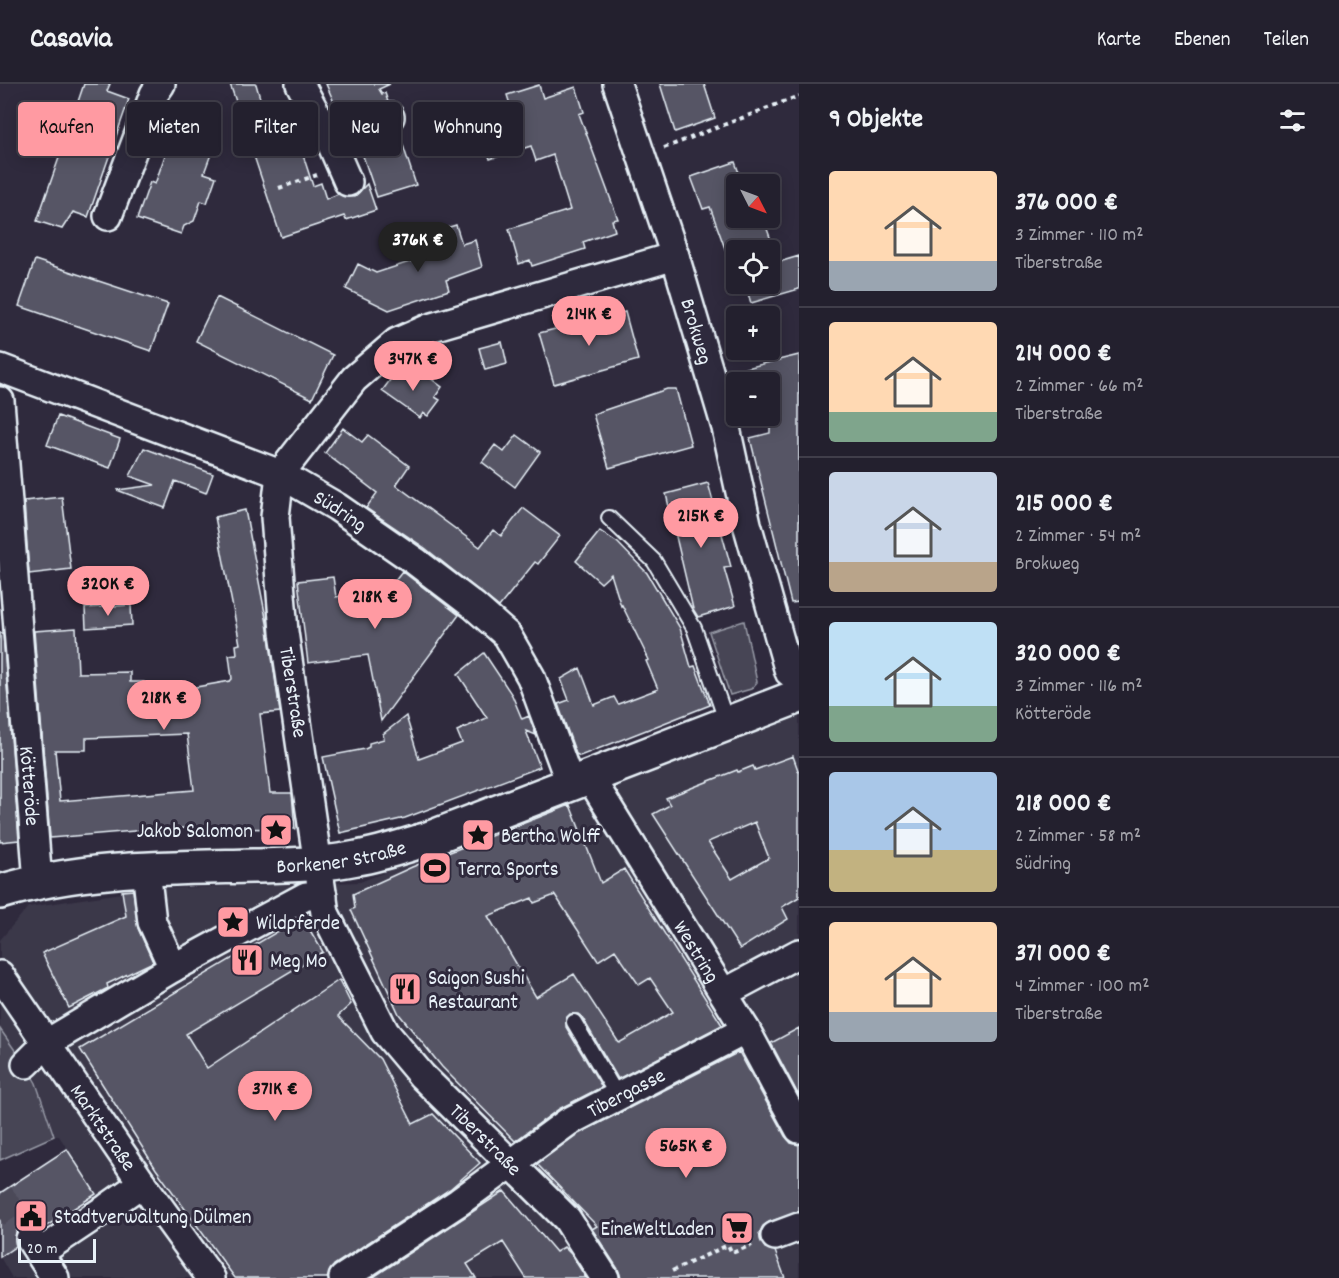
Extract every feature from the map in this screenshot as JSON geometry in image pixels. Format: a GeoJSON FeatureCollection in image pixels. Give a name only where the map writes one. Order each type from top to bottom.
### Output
{"type":"FeatureCollection","features":[{"type":"Feature","properties":{"kind":"street"},"geometry":{"type":"LineString","coordinates":[[108,216],[154,94],[161,84]]}},
{"type":"Feature","properties":{"kind":"street"},"geometry":{"type":"LineString","coordinates":[[300,84],[327,134],[344,174]]}},
{"type":"Feature","properties":{"kind":"street","name":"Brokweg"},"geometry":{"type":"LineString","coordinates":[[617,84],[675,256],[726,428],[747,524],[789,672],[799,680]]}},
{"type":"Feature","properties":{"kind":"street"},"geometry":{"type":"LineString","coordinates":[[280,474],[354,379],[396,342],[429,328],[675,256]]}},
{"type":"Feature","properties":{"kind":"street","name":"Südring"},"geometry":{"type":"LineString","coordinates":[[0,368],[280,474],[337,507],[415,561],[474,606],[507,635],[531,677],[580,780]]}},
{"type":"Feature","properties":{"kind":"street","name":"Kötteröde"},"geometry":{"type":"LineString","coordinates":[[0,401],[38,882]]}},
{"type":"Feature","properties":{"kind":"street","name":"Tiberstraße"},"geometry":{"type":"LineString","coordinates":[[280,474],[275,517],[284,632],[320,862],[325,913],[386,1032],[422,1076],[567,1219],[605,1278]]}},
{"type":"Feature","properties":{"kind":"street","name":"Borkener Straße"},"geometry":{"type":"LineString","coordinates":[[0,892],[38,882],[146,869],[356,859],[428,839],[799,696]]}},
{"type":"Feature","properties":{"kind":"street","name":"Westring"},"geometry":{"type":"LineString","coordinates":[[580,780],[724,993],[799,1129]]}},
{"type":"Feature","properties":{"kind":"street"},"geometry":{"type":"LineString","coordinates":[[146,869],[152,922],[173,968]]}},
{"type":"Feature","properties":{"kind":"street","name":"Borkener Straße"},"geometry":{"type":"LineString","coordinates":[[26,1064],[47,1043],[173,968],[306,896],[323,896]]}},
{"type":"Feature","properties":{"kind":"street"},"geometry":{"type":"LineString","coordinates":[[724,993],[799,953]]}},
{"type":"Feature","properties":{"kind":"street","name":"Marktstraße"},"geometry":{"type":"LineString","coordinates":[[0,975],[142,1183],[211,1278]]}},
{"type":"Feature","properties":{"kind":"street","name":"Tibergasse"},"geometry":{"type":"LineString","coordinates":[[343,1278],[512,1164],[568,1122],[746,1030]]}},
{"type":"Feature","properties":{"kind":"street"},"geometry":{"type":"LineString","coordinates":[[55,1278],[34,1245],[105,1209],[142,1183]]}},
{"type":"Feature","properties":{"kind":"lane"},"geometry":{"type":"LineString","coordinates":[[609,518],[654,561],[694,628],[727,723]]}},
{"type":"Feature","properties":{"kind":"lane"},"geometry":{"type":"LineString","coordinates":[[574,1022],[618,1097]]}},
{"type":"Feature","properties":{"kind":"path"},"geometry":{"type":"LineString","coordinates":[[641,157],[799,96]]}},
{"type":"Feature","properties":{"kind":"path"},"geometry":{"type":"LineString","coordinates":[[279,188],[344,174]]}},
{"type":"Feature","properties":{"kind":"path"},"geometry":{"type":"LineString","coordinates":[[672,1271],[728,1245],[732,1253],[787,1231]]}},
{"type":"Feature","properties":{"kind":"shaded area"},"geometry":{"type":"Polygon","coordinates":[[[744,621],[757,682],[751,689],[730,695],[709,632],[744,621]]]}},
{"type":"Feature","properties":{"kind":"shaded area"},"geometry":{"type":"Polygon","coordinates":[[[799,712],[799,1278],[12,1278],[0,1257],[96,1193],[59,1136],[55,1136],[34,1075],[0,1029],[0,940],[28,907],[149,889],[360,882],[799,712]]]}},
{"type":"Feature","properties":{"kind":"shaded area"},"geometry":{"type":"Polygon","coordinates":[[[0,1029],[19,1056],[15,1058],[28,1077],[32,1076],[36,1083],[54,1136],[0,1160],[0,1029]]]}},
{"type":"Feature","properties":{"kind":"building"},"geometry":{"type":"Polygon","coordinates":[[[84,84],[110,84],[107,91],[129,99],[115,139],[115,102],[78,102],[84,84]]]}},
{"type":"Feature","properties":{"kind":"building"},"geometry":{"type":"Polygon","coordinates":[[[230,84],[256,84],[261,102],[236,102],[230,84]]]}},
{"type":"Feature","properties":{"kind":"building"},"geometry":{"type":"Polygon","coordinates":[[[326,84],[390,84],[379,89],[382,94],[385,93],[388,102],[334,102],[326,84]]]}},
{"type":"Feature","properties":{"kind":"building"},"geometry":{"type":"Polygon","coordinates":[[[660,84],[704,84],[715,118],[675,132],[660,84]]]}},
{"type":"Feature","properties":{"kind":"building"},"geometry":{"type":"Polygon","coordinates":[[[539,85],[543,98],[576,87],[584,112],[579,114],[618,219],[612,220],[615,231],[583,242],[585,249],[532,266],[530,260],[519,264],[509,229],[570,210],[553,155],[536,161],[531,146],[523,149],[523,102],[509,102],[507,95],[539,85]]]}},
{"type":"Feature","properties":{"kind":"building"},"geometry":{"type":"Polygon","coordinates":[[[401,139],[416,185],[377,197],[363,156],[401,156],[401,139]]]}},
{"type":"Feature","properties":{"kind":"building"},"geometry":{"type":"Polygon","coordinates":[[[60,156],[109,156],[88,217],[73,212],[62,229],[37,221],[60,156]]]}},
{"type":"Feature","properties":{"kind":"building"},"geometry":{"type":"Polygon","coordinates":[[[165,156],[210,156],[204,173],[216,177],[207,203],[201,201],[194,221],[184,226],[181,234],[137,219],[150,182],[155,184],[165,156]]]}},
{"type":"Feature","properties":{"kind":"building"},"geometry":{"type":"Polygon","coordinates":[[[254,156],[303,156],[313,186],[321,183],[326,199],[338,194],[354,197],[367,184],[376,210],[346,220],[344,216],[281,237],[254,156]]]}},
{"type":"Feature","properties":{"kind":"building"},"geometry":{"type":"Polygon","coordinates":[[[735,162],[739,174],[726,174],[726,228],[767,228],[771,240],[726,240],[726,251],[710,207],[703,209],[691,177],[735,162]]]}},
{"type":"Feature","properties":{"kind":"building"},"geometry":{"type":"Polygon","coordinates":[[[456,225],[462,244],[475,240],[482,267],[446,280],[449,290],[389,310],[346,289],[358,264],[376,273],[437,253],[430,233],[456,225]]]}},
{"type":"Feature","properties":{"kind":"building"},"geometry":{"type":"Polygon","coordinates":[[[799,256],[799,289],[751,303],[748,294],[780,294],[780,262],[799,256]]]}},
{"type":"Feature","properties":{"kind":"building"},"geometry":{"type":"Polygon","coordinates":[[[35,260],[168,304],[151,351],[19,306],[35,260]]]}},
{"type":"Feature","properties":{"kind":"building"},"geometry":{"type":"Polygon","coordinates":[[[217,297],[333,355],[312,399],[196,341],[217,297]]]}},
{"type":"Feature","properties":{"kind":"building"},"geometry":{"type":"Polygon","coordinates":[[[625,312],[638,360],[554,384],[539,333],[625,312]]]}},
{"type":"Feature","properties":{"kind":"building"},"geometry":{"type":"Polygon","coordinates":[[[502,342],[507,364],[485,370],[479,348],[502,342]]]}},
{"type":"Feature","properties":{"kind":"building"},"geometry":{"type":"Polygon","coordinates":[[[799,355],[799,602],[791,603],[750,438],[770,433],[770,426],[780,426],[780,372],[730,372],[799,355]]]}},
{"type":"Feature","properties":{"kind":"building"},"geometry":{"type":"Polygon","coordinates":[[[401,365],[419,378],[422,372],[442,387],[435,397],[440,400],[428,416],[423,413],[420,418],[382,391],[401,365]]]}},
{"type":"Feature","properties":{"kind":"building"},"geometry":{"type":"Polygon","coordinates":[[[667,389],[676,389],[691,445],[609,468],[593,414],[667,389]]]}},
{"type":"Feature","properties":{"kind":"building"},"geometry":{"type":"Polygon","coordinates":[[[58,416],[120,439],[110,468],[47,445],[58,416]]]}},
{"type":"Feature","properties":{"kind":"building"},"geometry":{"type":"Polygon","coordinates":[[[343,428],[362,442],[368,435],[409,466],[396,485],[480,547],[493,530],[501,536],[523,508],[560,536],[538,564],[535,562],[499,607],[425,548],[366,508],[377,493],[325,453],[343,428]]]}},
{"type":"Feature","properties":{"kind":"building"},"geometry":{"type":"Polygon","coordinates":[[[517,435],[540,452],[515,487],[482,462],[495,445],[504,452],[517,435]]]}},
{"type":"Feature","properties":{"kind":"building"},"geometry":{"type":"Polygon","coordinates":[[[144,448],[213,474],[206,493],[175,481],[165,508],[117,490],[155,485],[130,476],[144,448]]]}},
{"type":"Feature","properties":{"kind":"building"},"geometry":{"type":"Polygon","coordinates":[[[708,483],[731,567],[724,568],[735,606],[698,617],[693,609],[666,494],[708,483]]]}},
{"type":"Feature","properties":{"kind":"building"},"geometry":{"type":"Polygon","coordinates":[[[62,497],[71,569],[29,574],[24,501],[62,497]]]}},
{"type":"Feature","properties":{"kind":"building"},"geometry":{"type":"Polygon","coordinates":[[[245,510],[267,623],[280,712],[260,714],[270,793],[292,793],[295,829],[171,828],[50,838],[34,631],[76,628],[78,673],[130,672],[130,682],[144,682],[145,696],[230,681],[232,679],[229,655],[237,654],[236,645],[240,644],[215,517],[245,510]],[[187,734],[86,738],[86,750],[55,750],[60,801],[194,790],[187,734]]]}},
{"type":"Feature","properties":{"kind":"building"},"geometry":{"type":"Polygon","coordinates":[[[600,531],[618,543],[647,573],[680,628],[691,667],[695,666],[710,705],[580,756],[576,754],[558,704],[569,700],[561,679],[580,668],[594,705],[614,697],[618,704],[658,689],[646,661],[649,660],[621,606],[611,574],[601,583],[576,561],[600,531]]]}},
{"type":"Feature","properties":{"kind":"building"},"geometry":{"type":"Polygon","coordinates":[[[402,571],[459,615],[381,721],[368,655],[308,663],[298,581],[333,577],[336,597],[388,589],[402,571]]]}},
{"type":"Feature","properties":{"kind":"building"},"geometry":{"type":"Polygon","coordinates":[[[131,605],[132,625],[86,628],[85,608],[131,605]]]}},
{"type":"Feature","properties":{"kind":"building"},"geometry":{"type":"Polygon","coordinates":[[[0,633],[3,633],[19,840],[0,842],[0,633]]]}},
{"type":"Feature","properties":{"kind":"building"},"geometry":{"type":"Polygon","coordinates":[[[484,653],[512,695],[522,719],[529,716],[536,735],[526,731],[540,767],[405,818],[340,833],[323,757],[365,749],[369,747],[369,743],[384,739],[383,734],[406,716],[419,759],[462,743],[457,731],[487,718],[458,674],[484,653]]]}},
{"type":"Feature","properties":{"kind":"building"},"geometry":{"type":"Polygon","coordinates":[[[793,756],[799,773],[799,897],[782,907],[788,919],[740,949],[653,814],[670,805],[666,798],[737,770],[738,772],[753,766],[755,770],[793,756]],[[755,822],[708,842],[732,879],[769,858],[755,822]]]}},
{"type":"Feature","properties":{"kind":"building"},"geometry":{"type":"Polygon","coordinates":[[[570,805],[601,883],[624,869],[722,1025],[618,1079],[582,1017],[578,1014],[570,1014],[566,1018],[566,1027],[602,1087],[559,1109],[515,1141],[442,1067],[399,1014],[351,910],[355,908],[353,894],[412,867],[570,805]],[[555,895],[534,903],[532,898],[488,916],[536,997],[574,974],[619,1043],[673,1012],[650,978],[639,985],[615,950],[598,961],[555,895]]]}},
{"type":"Feature","properties":{"kind":"building"},"geometry":{"type":"Polygon","coordinates":[[[133,890],[138,928],[153,962],[107,984],[108,988],[69,1008],[42,953],[126,916],[122,891],[133,890]]]}},
{"type":"Feature","properties":{"kind":"building"},"geometry":{"type":"Polygon","coordinates":[[[302,917],[323,952],[186,1034],[207,1068],[339,980],[351,1004],[338,1016],[380,1059],[413,1124],[433,1114],[480,1163],[450,1189],[334,1265],[327,1278],[235,1278],[156,1169],[80,1049],[302,917]]]}},
{"type":"Feature","properties":{"kind":"building"},"geometry":{"type":"Polygon","coordinates":[[[799,1028],[799,1096],[771,1043],[799,1028]]]}},
{"type":"Feature","properties":{"kind":"building"},"geometry":{"type":"Polygon","coordinates":[[[739,1052],[785,1136],[791,1143],[799,1145],[799,1212],[769,1222],[763,1226],[759,1234],[765,1248],[775,1251],[785,1278],[621,1278],[618,1269],[592,1229],[597,1226],[537,1164],[576,1135],[739,1052]]]}},
{"type":"Feature","properties":{"kind":"building","name":"Stadtverwaltung Dülmen"},"geometry":{"type":"Polygon","coordinates":[[[67,1149],[96,1194],[42,1229],[30,1223],[21,1226],[16,1232],[16,1246],[0,1257],[0,1193],[67,1149]]]}},
{"type":"Feature","properties":{"kind":"building"},"geometry":{"type":"Polygon","coordinates":[[[504,1191],[556,1252],[564,1247],[571,1254],[586,1278],[526,1278],[503,1242],[467,1264],[476,1278],[372,1278],[504,1191]]]}},
{"type":"Feature","properties":{"kind":"tunnel"},"geometry":{"type":"LineString","coordinates":[[0,1195],[29,1238]]}},
{"type":"Feature","properties":{"kind":"place","name":"Jakob Salomon"},"geometry":{"type":"Point","coordinates":[276,830]}},
{"type":"Feature","properties":{"kind":"place","name":"Bertha Wolff"},"geometry":{"type":"Point","coordinates":[478,835]}},
{"type":"Feature","properties":{"kind":"place","name":"Terra Sports"},"geometry":{"type":"Point","coordinates":[435,868]}},
{"type":"Feature","properties":{"kind":"place","name":"Wildpferde"},"geometry":{"type":"Point","coordinates":[233,922]}},
{"type":"Feature","properties":{"kind":"place","name":"Meg Mo"},"geometry":{"type":"Point","coordinates":[247,960]}},
{"type":"Feature","properties":{"kind":"place","name":"Saigon Sushi Restaurant"},"geometry":{"type":"Point","coordinates":[405,989]}},
{"type":"Feature","properties":{"kind":"place","name":"Stadtverwaltung Dülmen"},"geometry":{"type":"Point","coordinates":[31,1216]}},
{"type":"Feature","properties":{"kind":"place","name":"EineWeltLaden"},"geometry":{"type":"Point","coordinates":[737,1228]}}]}
